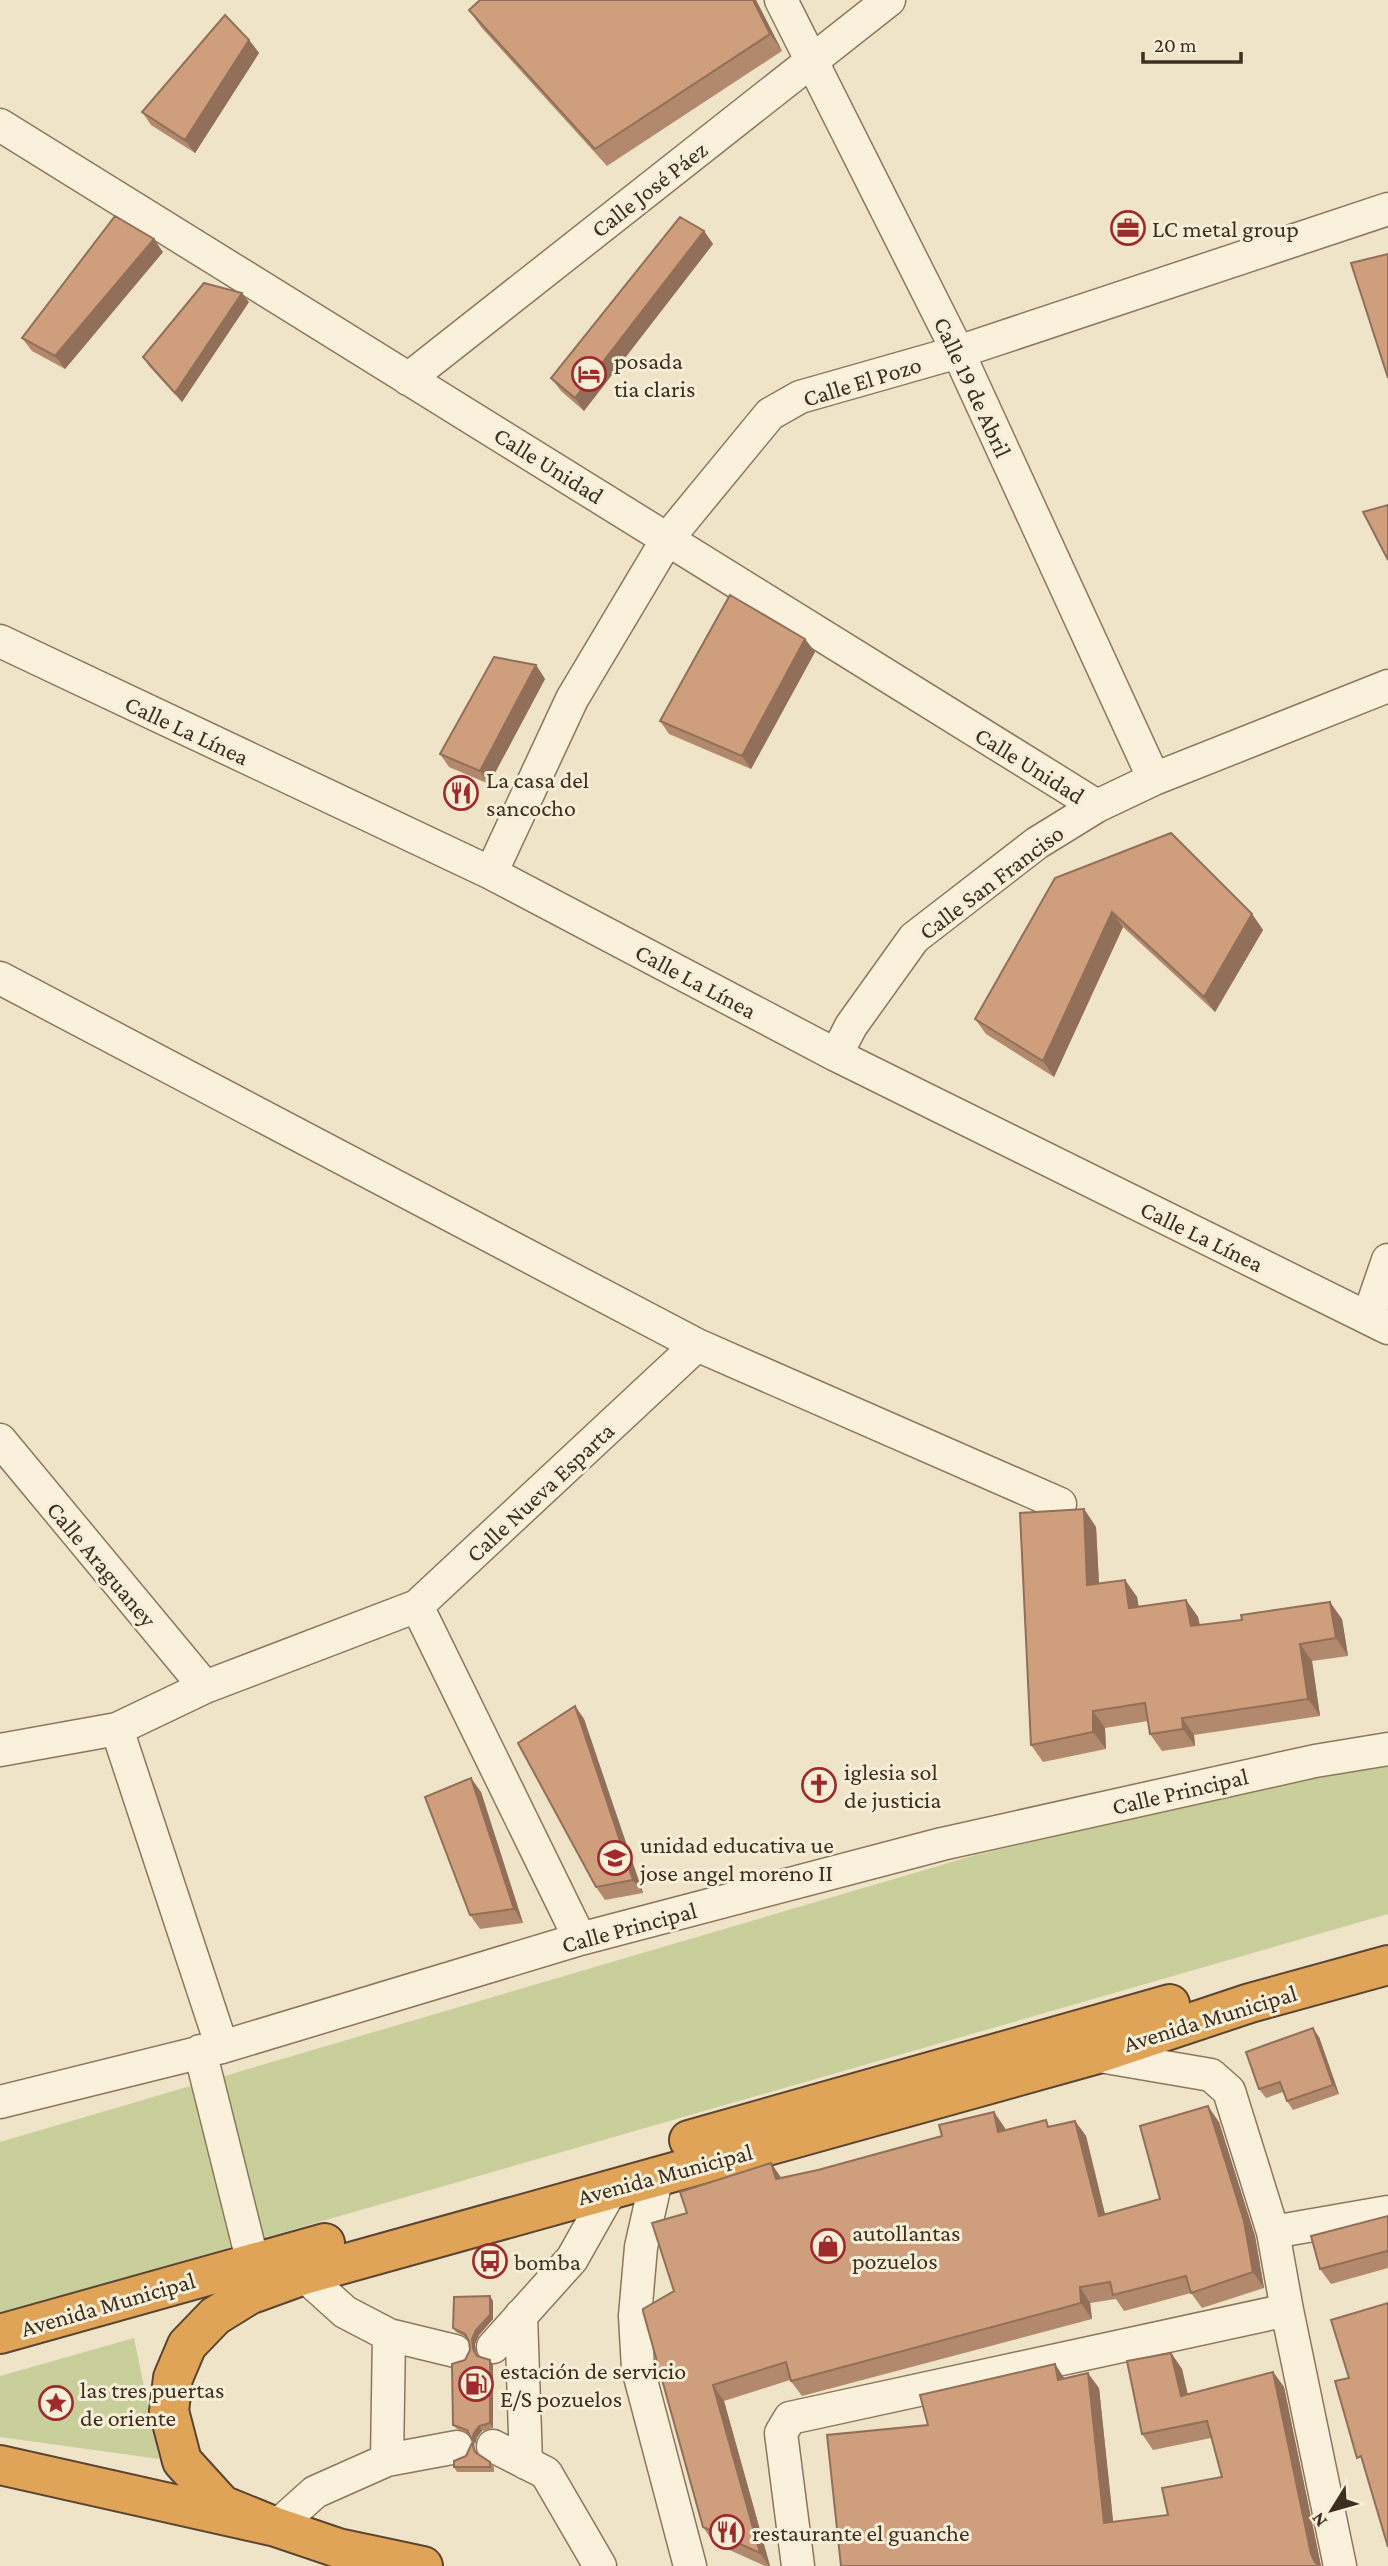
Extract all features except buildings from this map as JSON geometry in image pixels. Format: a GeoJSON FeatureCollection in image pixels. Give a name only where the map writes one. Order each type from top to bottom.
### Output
{"type":"FeatureCollection","features":[{"type":"Feature","properties":{"kind":"highway","name":"Avenida Municipal"},"geometry":{"type":"LineString","coordinates":[[0,2334],[1388,1943]]}},
{"type":"Feature","properties":{"kind":"highway","name":"Avenida Municipal"},"geometry":{"type":"LineString","coordinates":[[276,2527],[222,2505],[182,2461],[169,2412],[173,2378],[187,2345],[215,2316],[249,2295],[304,2275],[1094,2055],[1250,2004],[1388,1965]]}},
{"type":"Feature","properties":{"kind":"highway"},"geometry":{"type":"LineString","coordinates":[[0,2465],[276,2527],[332,2557],[423,2566]]}},
{"type":"Feature","properties":{"kind":"street","name":"Calle 19 de Abril"},"geometry":{"type":"LineString","coordinates":[[781,0],[958,352],[1154,779]]}},
{"type":"Feature","properties":{"kind":"street","name":"Calle José Páez"},"geometry":{"type":"LineString","coordinates":[[408,379],[889,0]]}},
{"type":"Feature","properties":{"kind":"street","name":"Calle Unidad"},"geometry":{"type":"LineString","coordinates":[[0,125],[1097,806]]}},
{"type":"Feature","properties":{"kind":"street","name":"Calle El Pozo"},"geometry":{"type":"LineString","coordinates":[[491,873],[572,699],[668,538],[770,414],[800,397],[958,352],[1388,209]]}},
{"type":"Feature","properties":{"kind":"street","name":"Calle La Línea"},"geometry":{"type":"LineString","coordinates":[[0,641],[491,873],[836,1055],[1378,1323]]}},
{"type":"Feature","properties":{"kind":"street","name":"Calle San Franciso"},"geometry":{"type":"LineString","coordinates":[[836,1055],[851,1026],[914,938],[1037,843],[1097,806],[1154,779],[1388,686]]}},
{"type":"Feature","properties":{"kind":"street"},"geometry":{"type":"LineString","coordinates":[[0,978],[697,1345],[1059,1504]]}},
{"type":"Feature","properties":{"kind":"street"},"geometry":{"type":"LineString","coordinates":[[1378,1323],[1388,1259]]}},
{"type":"Feature","properties":{"kind":"street","name":"Calle Nueva Esparta"},"geometry":{"type":"LineString","coordinates":[[0,1751],[117,1729],[205,1687],[417,1606],[697,1345]]}},
{"type":"Feature","properties":{"kind":"street","name":"Calle Araguaney"},"geometry":{"type":"LineString","coordinates":[[0,1440],[205,1687]]}},
{"type":"Feature","properties":{"kind":"street"},"geometry":{"type":"LineString","coordinates":[[417,1606],[580,1939]]}},
{"type":"Feature","properties":{"kind":"street"},"geometry":{"type":"LineString","coordinates":[[117,1729],[211,2049],[253,2263]]}},
{"type":"Feature","properties":{"kind":"street","name":"Calle Principal"},"geometry":{"type":"LineString","coordinates":[[0,2102],[211,2049],[580,1939],[942,1844],[1301,1764],[1388,1749]]}},
{"type":"Feature","properties":{"kind":"street"},"geometry":{"type":"LineString","coordinates":[[1094,2055],[1211,2075],[1229,2091],[1273,2232],[1340,2566]]}},
{"type":"Feature","properties":{"kind":"street"},"geometry":{"type":"LineString","coordinates":[[657,2176],[641,2247],[635,2316],[638,2369],[690,2566]]}},
{"type":"Feature","properties":{"kind":"street"},"geometry":{"type":"LineString","coordinates":[[493,2347],[572,2259],[612,2188]]}},
{"type":"Feature","properties":{"kind":"street"},"geometry":{"type":"LineString","coordinates":[[1273,2232],[1388,2213]]}},
{"type":"Feature","properties":{"kind":"street"},"geometry":{"type":"LineString","coordinates":[[304,2275],[345,2312],[389,2335],[455,2351]]}},
{"type":"Feature","properties":{"kind":"street"},"geometry":{"type":"LineString","coordinates":[[798,2566],[781,2433],[790,2418],[1287,2310]]}},
{"type":"Feature","properties":{"kind":"street"},"geometry":{"type":"LineString","coordinates":[[521,2315],[526,2463]]}},
{"type":"Feature","properties":{"kind":"street"},"geometry":{"type":"LineString","coordinates":[[387,2460],[389,2335]]}},
{"type":"Feature","properties":{"kind":"street"},"geometry":{"type":"LineString","coordinates":[[494,2446],[546,2473],[600,2566]]}},
{"type":"Feature","properties":{"kind":"street"},"geometry":{"type":"LineString","coordinates":[[276,2527],[315,2492],[387,2460],[457,2447]]}},
{"type":"Feature","properties":{"kind":"green space"},"geometry":{"type":"Polygon","coordinates":[[[1388,1759],[1388,1914],[0,2314],[0,2142],[972,1856],[1388,1759]]]}},
{"type":"Feature","properties":{"kind":"green space"},"geometry":{"type":"Polygon","coordinates":[[[134,2338],[159,2459],[0,2437],[0,2376],[134,2338]]]}},
{"type":"Feature","properties":{"kind":"place","name":"LC metal group"},"geometry":{"type":"Point","coordinates":[1128,228]}},
{"type":"Feature","properties":{"kind":"place","name":"posada tia claris"},"geometry":{"type":"Point","coordinates":[589,374]}},
{"type":"Feature","properties":{"kind":"place","name":"La casa del sancocho"},"geometry":{"type":"Point","coordinates":[461,793]}},
{"type":"Feature","properties":{"kind":"place","name":"iglesia sol de justicia"},"geometry":{"type":"Point","coordinates":[819,1785]}},
{"type":"Feature","properties":{"kind":"place","name":"unidad educativa ue jose angel moreno II"},"geometry":{"type":"Point","coordinates":[615,1858]}},
{"type":"Feature","properties":{"kind":"place","name":"autollantas pozuelos"},"geometry":{"type":"Point","coordinates":[828,2246]}},
{"type":"Feature","properties":{"kind":"place","name":"bomba"},"geometry":{"type":"Point","coordinates":[490,2261]}},
{"type":"Feature","properties":{"kind":"place","name":"estación de servicio E/S pozuelos"},"geometry":{"type":"Point","coordinates":[476,2384]}},
{"type":"Feature","properties":{"kind":"place","name":"las tres puertas de oriente"},"geometry":{"type":"Point","coordinates":[56,2403]}},
{"type":"Feature","properties":{"kind":"place","name":"restaurante el guanche"},"geometry":{"type":"Point","coordinates":[727,2532]}}]}
